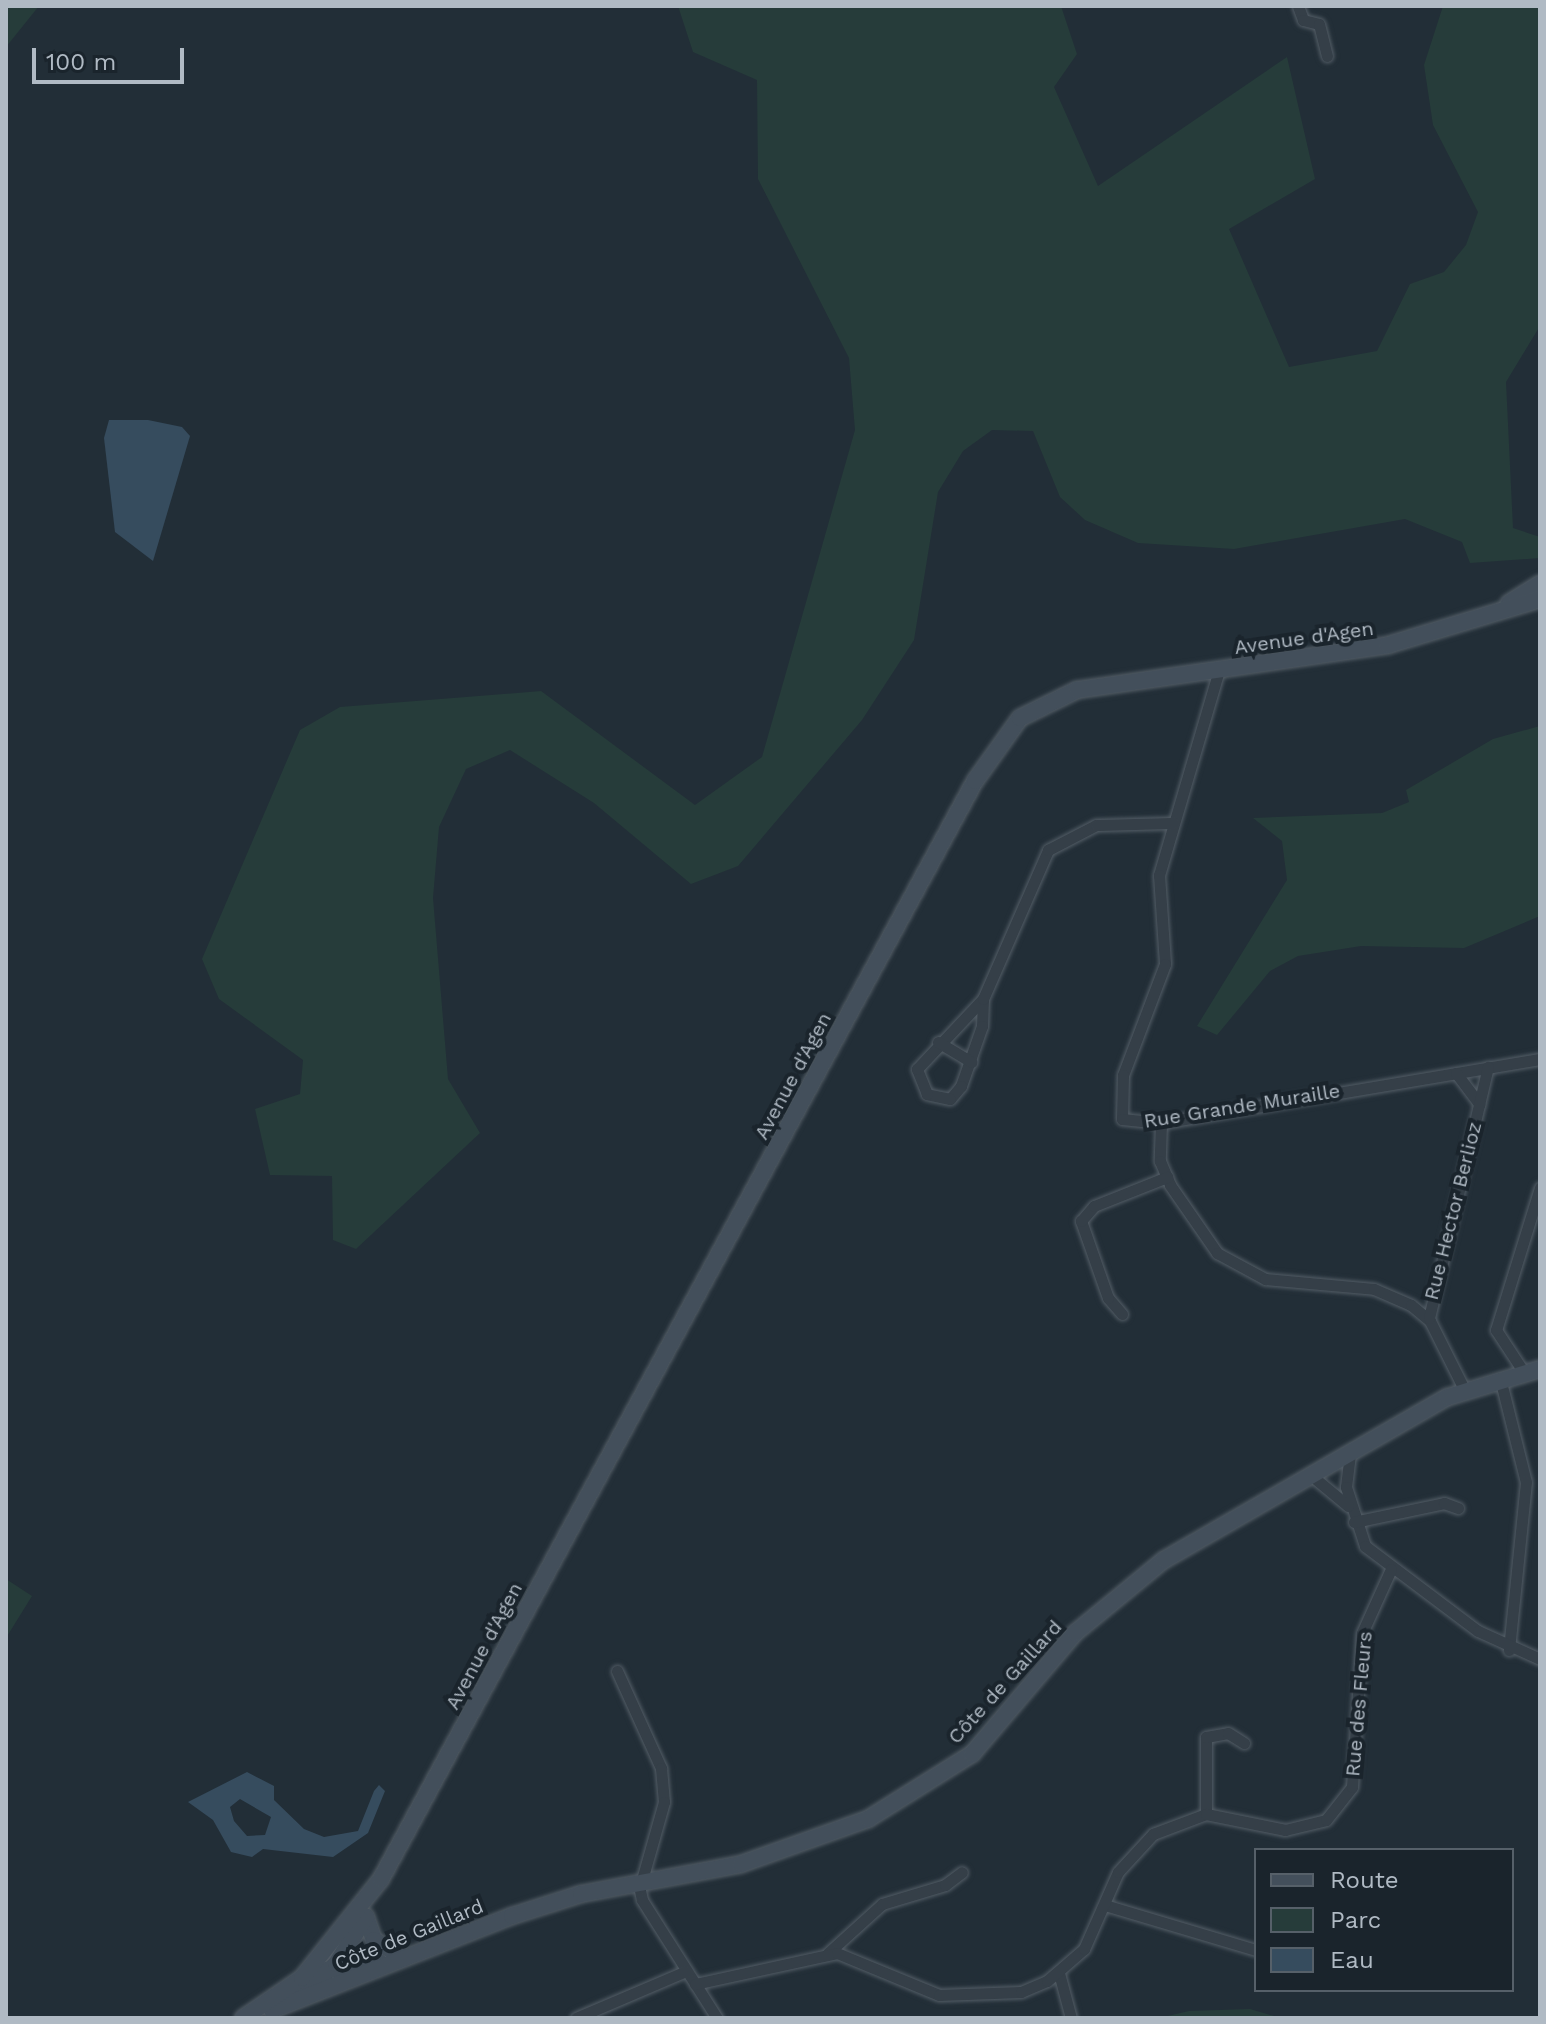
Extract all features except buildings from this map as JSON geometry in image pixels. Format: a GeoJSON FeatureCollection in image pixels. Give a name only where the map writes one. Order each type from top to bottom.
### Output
{"type":"FeatureCollection","features":[{"type":"Feature","properties":{"kind":"main road","name":"Avenue d'Agen"},"geometry":{"type":"LineString","coordinates":[[381,1879],[991,757],[1020,718],[1065,694],[1388,645],[1484,618],[1539,592]]}},
{"type":"Feature","properties":{"kind":"main road","name":"Côte de Gaillard"},"geometry":{"type":"LineString","coordinates":[[252,2018],[512,1916],[640,1881],[806,1845],[922,1791],[986,1740],[1075,1633],[1134,1583],[1464,1389],[1540,1369]]}},
{"type":"Feature","properties":{"kind":"main road"},"geometry":{"type":"LineString","coordinates":[[284,2006],[335,1967],[366,1917],[381,1879]]}},
{"type":"Feature","properties":{"kind":"main road"},"geometry":{"type":"LineString","coordinates":[[243,2018],[302,1978],[334,1945],[381,1879]]}},
{"type":"Feature","properties":{"kind":"main road"},"geometry":{"type":"LineString","coordinates":[[366,1917],[374,1940],[404,1958]]}},
{"type":"Feature","properties":{"kind":"main road"},"geometry":{"type":"LineString","coordinates":[[334,1945],[335,1967]]}},
{"type":"Feature","properties":{"kind":"main road"},"geometry":{"type":"LineString","coordinates":[[302,1978],[335,1967],[404,1958]]}},
{"type":"Feature","properties":{"kind":"main road"},"geometry":{"type":"LineString","coordinates":[[335,1967],[354,1979]]}},
{"type":"Feature","properties":{"kind":"street"},"geometry":{"type":"LineString","coordinates":[[1298,6],[1303,20],[1319,24],[1327,56]]}},
{"type":"Feature","properties":{"kind":"street","name":"Rue Grande Muraille"},"geometry":{"type":"LineString","coordinates":[[1219,670],[1159,875],[1165,964],[1118,1095],[1124,1122],[1161,1123],[1540,1059]]}},
{"type":"Feature","properties":{"kind":"street"},"geometry":{"type":"LineString","coordinates":[[983,999],[938,1042],[917,1069],[927,1094],[954,1096],[971,1062],[983,999],[1048,850],[1096,825],[1174,823]]}},
{"type":"Feature","properties":{"kind":"street"},"geometry":{"type":"LineString","coordinates":[[938,1042],[971,1062]]}},
{"type":"Feature","properties":{"kind":"street","name":"Rue Hector Berlioz"},"geometry":{"type":"LineString","coordinates":[[1429,1318],[1432,1291],[1488,1067]]}},
{"type":"Feature","properties":{"kind":"street","name":"Rue Hector Berlioz"},"geometry":{"type":"LineString","coordinates":[[1456,1073],[1479,1105]]}},
{"type":"Feature","properties":{"kind":"street"},"geometry":{"type":"LineString","coordinates":[[1161,1123],[1167,1177],[1198,1233],[1248,1274],[1374,1289],[1420,1298],[1432,1291]]}},
{"type":"Feature","properties":{"kind":"street"},"geometry":{"type":"LineString","coordinates":[[1122,1314],[1108,1298],[1081,1221],[1094,1206],[1167,1177]]}},
{"type":"Feature","properties":{"kind":"street"},"geometry":{"type":"LineString","coordinates":[[1523,1371],[1496,1330],[1540,1188]]}},
{"type":"Feature","properties":{"kind":"street"},"geometry":{"type":"LineString","coordinates":[[1374,1289],[1429,1318],[1464,1389]]}},
{"type":"Feature","properties":{"kind":"street"},"geometry":{"type":"LineString","coordinates":[[1500,1378],[1526,1482],[1509,1650]]}},
{"type":"Feature","properties":{"kind":"street"},"geometry":{"type":"LineString","coordinates":[[1350,1454],[1344,1475],[1353,1517],[1365,1546],[1391,1569],[1509,1650],[1540,1659]]}},
{"type":"Feature","properties":{"kind":"street"},"geometry":{"type":"LineString","coordinates":[[1312,1476],[1353,1517]]}},
{"type":"Feature","properties":{"kind":"street"},"geometry":{"type":"LineString","coordinates":[[1353,1517],[1444,1503],[1458,1508]]}},
{"type":"Feature","properties":{"kind":"street","name":"Rue des Fleurs"},"geometry":{"type":"LineString","coordinates":[[828,1953],[961,1998],[1021,1992],[1059,1973],[1084,1949],[1132,1852],[1164,1827],[1206,1814],[1307,1830],[1342,1805],[1356,1766],[1362,1633],[1391,1569]]}},
{"type":"Feature","properties":{"kind":"street"},"geometry":{"type":"LineString","coordinates":[[617,1671],[661,1768],[664,1802],[640,1881],[686,1971],[717,2018]]}},
{"type":"Feature","properties":{"kind":"street"},"geometry":{"type":"LineString","coordinates":[[1206,1814],[1206,1737],[1228,1733],[1244,1743]]}},
{"type":"Feature","properties":{"kind":"street"},"geometry":{"type":"LineString","coordinates":[[695,1984],[828,1953],[882,1904],[945,1885],[962,1872]]}},
{"type":"Feature","properties":{"kind":"street"},"geometry":{"type":"LineString","coordinates":[[1105,1905],[1254,1949]]}},
{"type":"Feature","properties":{"kind":"street"},"geometry":{"type":"LineString","coordinates":[[576,2018],[686,1971]]}},
{"type":"Feature","properties":{"kind":"street"},"geometry":{"type":"LineString","coordinates":[[1059,1973],[1071,2018]]}},
{"type":"Feature","properties":{"kind":"green space"},"geometry":{"type":"Polygon","coordinates":[[[8,6],[39,6],[6,47],[6,10],[8,6]]]}},
{"type":"Feature","properties":{"kind":"green space"},"geometry":{"type":"Polygon","coordinates":[[[678,6],[1061,6],[1077,54],[1054,87],[1098,186],[1287,57],[1315,179],[1229,229],[1289,367],[1377,351],[1410,284],[1444,272],[1466,245],[1478,212],[1433,125],[1424,65],[1443,6],[1540,6],[1540,326],[1506,382],[1513,528],[1540,537],[1540,558],[1470,563],[1462,542],[1405,519],[1234,549],[1138,543],[1085,520],[1060,497],[1033,431],[992,430],[963,451],[938,492],[914,640],[862,720],[738,866],[691,884],[594,803],[510,750],[466,769],[439,827],[433,898],[448,1079],[480,1133],[356,1249],[333,1240],[332,1176],[270,1175],[255,1109],[300,1094],[303,1060],[219,999],[202,959],[300,730],[340,707],[541,691],[695,805],[762,757],[855,430],[849,358],[758,179],[757,80],[693,52],[678,6]]]}},
{"type":"Feature","properties":{"kind":"green space"},"geometry":{"type":"Polygon","coordinates":[[[1540,726],[1540,916],[1464,948],[1361,946],[1298,956],[1270,971],[1217,1035],[1197,1026],[1287,880],[1282,841],[1253,818],[1382,813],[1409,802],[1406,790],[1493,739],[1540,726]]]}},
{"type":"Feature","properties":{"kind":"green space"},"geometry":{"type":"Polygon","coordinates":[[[6,1579],[32,1596],[6,1638],[6,1579]]]}},
{"type":"Feature","properties":{"kind":"green space"},"geometry":{"type":"Polygon","coordinates":[[[1250,2009],[1281,2018],[1159,2018],[1189,2011],[1250,2009]]]}},
{"type":"Feature","properties":{"kind":"water"},"geometry":{"type":"Polygon","coordinates":[[[109,420],[148,420],[182,427],[190,436],[153,561],[115,532],[104,438],[109,420]]]}},
{"type":"Feature","properties":{"kind":"water"},"geometry":{"type":"Polygon","coordinates":[[[247,1772],[274,1786],[274,1800],[304,1829],[324,1837],[358,1831],[374,1791],[379,1785],[385,1791],[368,1833],[333,1857],[263,1849],[252,1857],[231,1852],[213,1820],[188,1802],[247,1772]],[[240,1799],[230,1807],[234,1821],[247,1836],[265,1835],[271,1817],[240,1799]]]}}]}
